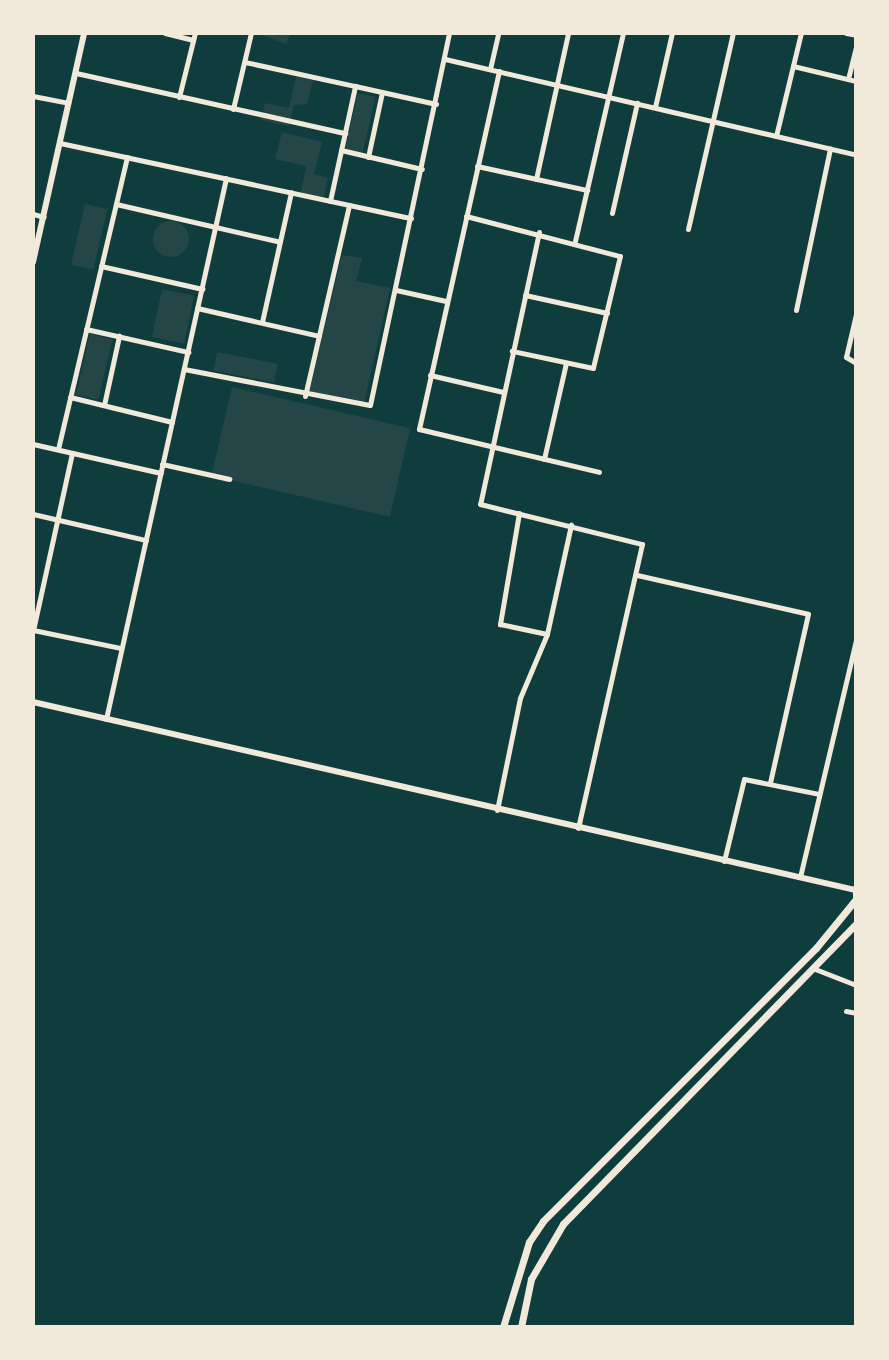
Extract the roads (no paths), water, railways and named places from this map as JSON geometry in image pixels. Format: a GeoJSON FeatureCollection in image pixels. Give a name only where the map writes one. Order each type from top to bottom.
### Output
{"type":"FeatureCollection","features":[{"type":"Feature","properties":{"kind":"main road"},"geometry":{"type":"LineString","coordinates":[[503,1327],[521,1263],[543,1221],[816,948],[856,897],[855,889]]}},
{"type":"Feature","properties":{"kind":"main road"},"geometry":{"type":"LineString","coordinates":[[521,1327],[531,1279],[563,1224],[815,969],[856,924]]}},
{"type":"Feature","properties":{"kind":"street"},"geometry":{"type":"LineString","coordinates":[[33,262],[84,33]]}},
{"type":"Feature","properties":{"kind":"street"},"geometry":{"type":"LineString","coordinates":[[165,33],[194,36],[179,97]]}},
{"type":"Feature","properties":{"kind":"street"},"geometry":{"type":"LineString","coordinates":[[233,109],[251,33]]}},
{"type":"Feature","properties":{"kind":"street"},"geometry":{"type":"LineString","coordinates":[[184,369],[305,396],[370,405],[450,33]]}},
{"type":"Feature","properties":{"kind":"street"},"geometry":{"type":"LineString","coordinates":[[490,69],[498,33]]}},
{"type":"Feature","properties":{"kind":"street"},"geometry":{"type":"LineString","coordinates":[[536,179],[568,33]]}},
{"type":"Feature","properties":{"kind":"street"},"geometry":{"type":"LineString","coordinates":[[575,241],[623,33]]}},
{"type":"Feature","properties":{"kind":"street"},"geometry":{"type":"LineString","coordinates":[[655,107],[672,33]]}},
{"type":"Feature","properties":{"kind":"street"},"geometry":{"type":"LineString","coordinates":[[688,229],[733,33]]}},
{"type":"Feature","properties":{"kind":"street"},"geometry":{"type":"LineString","coordinates":[[776,136],[801,33]]}},
{"type":"Feature","properties":{"kind":"street"},"geometry":{"type":"LineString","coordinates":[[846,33],[856,36]]}},
{"type":"Feature","properties":{"kind":"street"},"geometry":{"type":"LineString","coordinates":[[848,79],[856,48]]}},
{"type":"Feature","properties":{"kind":"street"},"geometry":{"type":"LineString","coordinates":[[444,59],[856,155]]}},
{"type":"Feature","properties":{"kind":"street"},"geometry":{"type":"LineString","coordinates":[[245,62],[436,104]]}},
{"type":"Feature","properties":{"kind":"street"},"geometry":{"type":"LineString","coordinates":[[793,66],[856,81]]}},
{"type":"Feature","properties":{"kind":"street"},"geometry":{"type":"LineString","coordinates":[[499,71],[419,429],[599,472]]}},
{"type":"Feature","properties":{"kind":"street"},"geometry":{"type":"LineString","coordinates":[[76,73],[345,133]]}},
{"type":"Feature","properties":{"kind":"street"},"geometry":{"type":"LineString","coordinates":[[330,201],[355,86]]}},
{"type":"Feature","properties":{"kind":"street"},"geometry":{"type":"LineString","coordinates":[[368,157],[382,92]]}},
{"type":"Feature","properties":{"kind":"street"},"geometry":{"type":"LineString","coordinates":[[33,96],[68,103]]}},
{"type":"Feature","properties":{"kind":"street"},"geometry":{"type":"LineString","coordinates":[[612,213],[637,103]]}},
{"type":"Feature","properties":{"kind":"street"},"geometry":{"type":"LineString","coordinates":[[60,142],[411,218]]}},
{"type":"Feature","properties":{"kind":"street"},"geometry":{"type":"LineString","coordinates":[[796,310],[830,149]]}},
{"type":"Feature","properties":{"kind":"street"},"geometry":{"type":"LineString","coordinates":[[341,150],[422,169]]}},
{"type":"Feature","properties":{"kind":"street"},"geometry":{"type":"LineString","coordinates":[[58,449],[127,157]]}},
{"type":"Feature","properties":{"kind":"street"},"geometry":{"type":"LineString","coordinates":[[477,166],[587,190]]}},
{"type":"Feature","properties":{"kind":"street"},"geometry":{"type":"LineString","coordinates":[[106,719],[226,178]]}},
{"type":"Feature","properties":{"kind":"street"},"geometry":{"type":"LineString","coordinates":[[262,322],[291,192]]}},
{"type":"Feature","properties":{"kind":"street"},"geometry":{"type":"LineString","coordinates":[[116,204],[280,242]]}},
{"type":"Feature","properties":{"kind":"street"},"geometry":{"type":"LineString","coordinates":[[305,396],[349,205]]}},
{"type":"Feature","properties":{"kind":"street"},"geometry":{"type":"LineString","coordinates":[[33,214],[44,217]]}},
{"type":"Feature","properties":{"kind":"street"},"geometry":{"type":"LineString","coordinates":[[466,215],[575,241],[620,256],[593,368],[512,351]]}},
{"type":"Feature","properties":{"kind":"street"},"geometry":{"type":"LineString","coordinates":[[539,232],[480,503],[639,540],[637,575],[578,828]]}},
{"type":"Feature","properties":{"kind":"street"},"geometry":{"type":"LineString","coordinates":[[101,266],[202,289]]}},
{"type":"Feature","properties":{"kind":"street"},"geometry":{"type":"LineString","coordinates":[[396,290],[446,301]]}},
{"type":"Feature","properties":{"kind":"street"},"geometry":{"type":"LineString","coordinates":[[525,295],[607,313]]}},
{"type":"Feature","properties":{"kind":"street"},"geometry":{"type":"LineString","coordinates":[[197,308],[319,336]]}},
{"type":"Feature","properties":{"kind":"street"},"geometry":{"type":"LineString","coordinates":[[856,314],[846,357],[856,363]]}},
{"type":"Feature","properties":{"kind":"street"},"geometry":{"type":"LineString","coordinates":[[86,329],[188,352]]}},
{"type":"Feature","properties":{"kind":"street"},"geometry":{"type":"LineString","coordinates":[[104,405],[119,336]]}},
{"type":"Feature","properties":{"kind":"street"},"geometry":{"type":"LineString","coordinates":[[544,460],[566,363]]}},
{"type":"Feature","properties":{"kind":"street"},"geometry":{"type":"LineString","coordinates":[[430,376],[503,391]]}},
{"type":"Feature","properties":{"kind":"street"},"geometry":{"type":"LineString","coordinates":[[70,397],[172,422]]}},
{"type":"Feature","properties":{"kind":"street"},"geometry":{"type":"LineString","coordinates":[[33,443],[161,473]]}},
{"type":"Feature","properties":{"kind":"street"},"geometry":{"type":"LineString","coordinates":[[72,453],[33,630],[121,649]]}},
{"type":"Feature","properties":{"kind":"street"},"geometry":{"type":"LineString","coordinates":[[162,464],[229,480]]}},
{"type":"Feature","properties":{"kind":"street"},"geometry":{"type":"LineString","coordinates":[[519,513],[497,620],[547,634]]}},
{"type":"Feature","properties":{"kind":"street"},"geometry":{"type":"LineString","coordinates":[[33,514],[146,540]]}},
{"type":"Feature","properties":{"kind":"street"},"geometry":{"type":"LineString","coordinates":[[497,810],[520,698],[547,634],[571,525]]}},
{"type":"Feature","properties":{"kind":"street"},"geometry":{"type":"LineString","coordinates":[[637,575],[808,614],[770,782]]}},
{"type":"Feature","properties":{"kind":"street"},"geometry":{"type":"LineString","coordinates":[[800,877],[856,640]]}},
{"type":"Feature","properties":{"kind":"street"},"geometry":{"type":"LineString","coordinates":[[33,702],[497,810],[855,889]]}},
{"type":"Feature","properties":{"kind":"street"},"geometry":{"type":"LineString","coordinates":[[724,860],[744,779],[819,793]]}},
{"type":"Feature","properties":{"kind":"street"},"geometry":{"type":"LineString","coordinates":[[815,969],[856,985]]}},
{"type":"Feature","properties":{"kind":"street"},"geometry":{"type":"LineString","coordinates":[[846,1011],[856,1013]]}}]}
